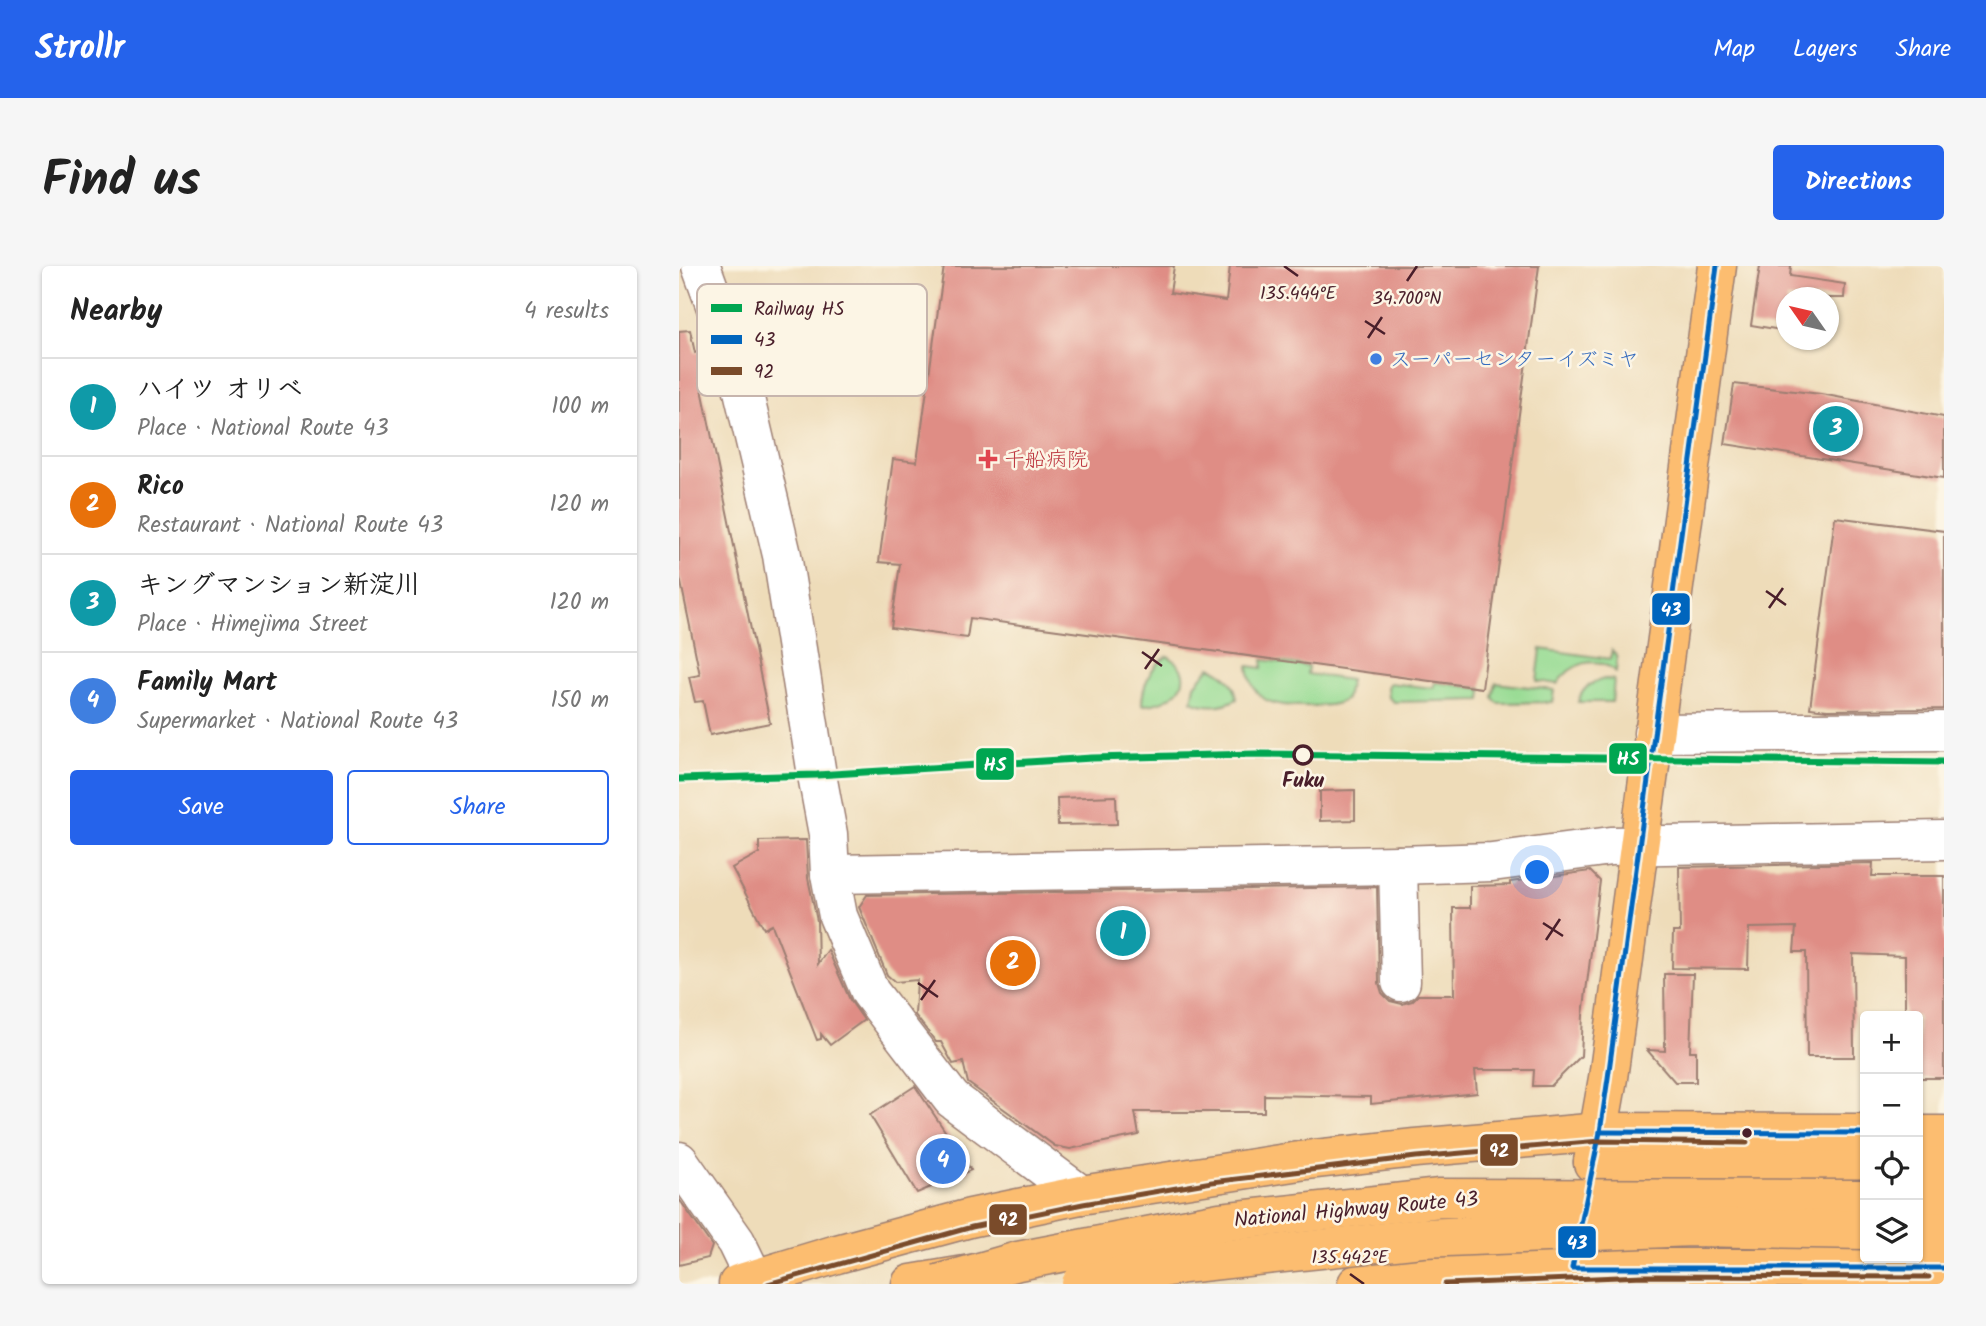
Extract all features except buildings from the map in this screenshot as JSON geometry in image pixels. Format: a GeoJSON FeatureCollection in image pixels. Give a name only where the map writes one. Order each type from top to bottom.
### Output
{"type":"FeatureCollection","features":[{"type":"Feature","properties":{"kind":"main road"},"geometry":{"type":"LineString","coordinates":[[1570,1276],[1596,1147],[1717,266]]}},
{"type":"Feature","properties":{"kind":"main road"},"geometry":{"type":"LineString","coordinates":[[746,1282],[970,1218],[1081,1195],[1306,1160],[1415,1148],[1596,1147],[1860,1133]]}},
{"type":"Feature","properties":{"kind":"main road"},"geometry":{"type":"LineString","coordinates":[[1923,1135],[1944,1135]]}},
{"type":"Feature","properties":{"kind":"main road"},"geometry":{"type":"LineString","coordinates":[[1596,1147],[1860,1165]]}},
{"type":"Feature","properties":{"kind":"main road"},"geometry":{"type":"LineString","coordinates":[[1923,1166],[1944,1167]]}},
{"type":"Feature","properties":{"kind":"main road","name":"National Highway Route 43"},"geometry":{"type":"LineString","coordinates":[[938,1284],[1018,1261],[1220,1222],[1440,1198],[1860,1199]]}},
{"type":"Feature","properties":{"kind":"main road"},"geometry":{"type":"LineString","coordinates":[[1923,1199],[1944,1199]]}},
{"type":"Feature","properties":{"kind":"main road","name":"National Highway Route 43"},"geometry":{"type":"LineString","coordinates":[[1081,1284],[1183,1264],[1422,1238],[1692,1227],[1860,1230]]}},
{"type":"Feature","properties":{"kind":"main road"},"geometry":{"type":"LineString","coordinates":[[1923,1231],[1944,1232]]}},
{"type":"Feature","properties":{"kind":"main road"},"geometry":{"type":"LineString","coordinates":[[1357,1284],[1412,1277],[1944,1268]]}},
{"type":"Feature","properties":{"kind":"main road"},"geometry":{"type":"LineString","coordinates":[[911,1284],[975,1273]]}},
{"type":"Feature","properties":{"kind":"street"},"geometry":{"type":"LineString","coordinates":[[701,266],[708,284]]}},
{"type":"Feature","properties":{"kind":"street"},"geometry":{"type":"LineString","coordinates":[[744,396],[782,555],[828,834],[830,874],[838,916],[870,992],[952,1099],[1081,1195]]}},
{"type":"Feature","properties":{"kind":"street"},"geometry":{"type":"LineString","coordinates":[[1653,733],[1944,731]]}},
{"type":"Feature","properties":{"kind":"street"},"geometry":{"type":"LineString","coordinates":[[830,874],[1398,865],[1492,862],[1611,846],[1944,840]]}},
{"type":"Feature","properties":{"kind":"street"},"geometry":{"type":"LineString","coordinates":[[1398,865],[1401,982]]}},
{"type":"Feature","properties":{"kind":"street"},"geometry":{"type":"LineString","coordinates":[[679,1161],[736,1242],[746,1282]]}},
{"type":"Feature","properties":{"kind":"green space"},"geometry":{"type":"Polygon","coordinates":[[[1541,649],[1610,659],[1612,650],[1617,657],[1616,672],[1608,666],[1592,662],[1569,671],[1557,684],[1537,681],[1541,649]]]}},
{"type":"Feature","properties":{"kind":"green space"},"geometry":{"type":"Polygon","coordinates":[[[1168,656],[1183,673],[1183,682],[1172,696],[1153,704],[1142,705],[1149,677],[1157,664],[1168,656]]]}},
{"type":"Feature","properties":{"kind":"green space"},"geometry":{"type":"Polygon","coordinates":[[[1263,660],[1308,666],[1307,674],[1350,680],[1346,699],[1333,704],[1309,706],[1268,701],[1255,689],[1248,666],[1262,668],[1263,660]]]}},
{"type":"Feature","properties":{"kind":"green space"},"geometry":{"type":"Polygon","coordinates":[[[1210,667],[1228,679],[1237,699],[1215,706],[1192,701],[1195,685],[1210,667]]]}},
{"type":"Feature","properties":{"kind":"green space"},"geometry":{"type":"Polygon","coordinates":[[[1605,679],[1614,680],[1612,702],[1578,702],[1588,686],[1605,679]]]}},
{"type":"Feature","properties":{"kind":"green space"},"geometry":{"type":"Polygon","coordinates":[[[1435,682],[1482,689],[1481,700],[1394,702],[1388,697],[1389,683],[1433,688],[1435,682]]]}},
{"type":"Feature","properties":{"kind":"green space"},"geometry":{"type":"Polygon","coordinates":[[[1496,683],[1554,690],[1552,702],[1498,703],[1493,698],[1496,683]]]}},
{"type":"Feature","properties":{"kind":"rail line","name":"HS"},"geometry":{"type":"LineString","coordinates":[[679,779],[817,775],[1092,758],[1256,754],[1944,762]]}},
{"type":"Feature","properties":{"kind":"transit line","name":"43"},"geometry":{"type":"LineString","coordinates":[[1717,266],[1608,1078],[1600,1132],[1572,1268],[1944,1268]]}},
{"type":"Feature","properties":{"kind":"transit line","name":"43"},"geometry":{"type":"LineString","coordinates":[[1600,1132],[1860,1133]]}},
{"type":"Feature","properties":{"kind":"transit line","name":"92"},"geometry":{"type":"LineString","coordinates":[[768,1284],[972,1227],[1083,1204],[1212,1182],[1416,1157],[1600,1141],[1747,1143]]}},
{"type":"Feature","properties":{"kind":"transit line","name":"92"},"geometry":{"type":"LineString","coordinates":[[1445,1284],[1643,1276],[1929,1277]]}},
{"type":"Feature","properties":{"kind":"place","name":"スーパーセンターイズミヤ"},"geometry":{"type":"Point","coordinates":[1376,359]}},
{"type":"Feature","properties":{"kind":"place","name":"キングマンション新淀川"},"geometry":{"type":"Point","coordinates":[1836,429]}},
{"type":"Feature","properties":{"kind":"place","name":"千船病院"},"geometry":{"type":"Point","coordinates":[988,459]}},
{"type":"Feature","properties":{"kind":"place","name":"Fuku"},"geometry":{"type":"Point","coordinates":[1303,755]}},
{"type":"Feature","properties":{"kind":"place","name":"ハイツ オリベ"},"geometry":{"type":"Point","coordinates":[1123,933]}},
{"type":"Feature","properties":{"kind":"place","name":"Rico"},"geometry":{"type":"Point","coordinates":[1013,963]}},
{"type":"Feature","properties":{"kind":"place","name":"Family Mart"},"geometry":{"type":"Point","coordinates":[943,1161]}}]}
